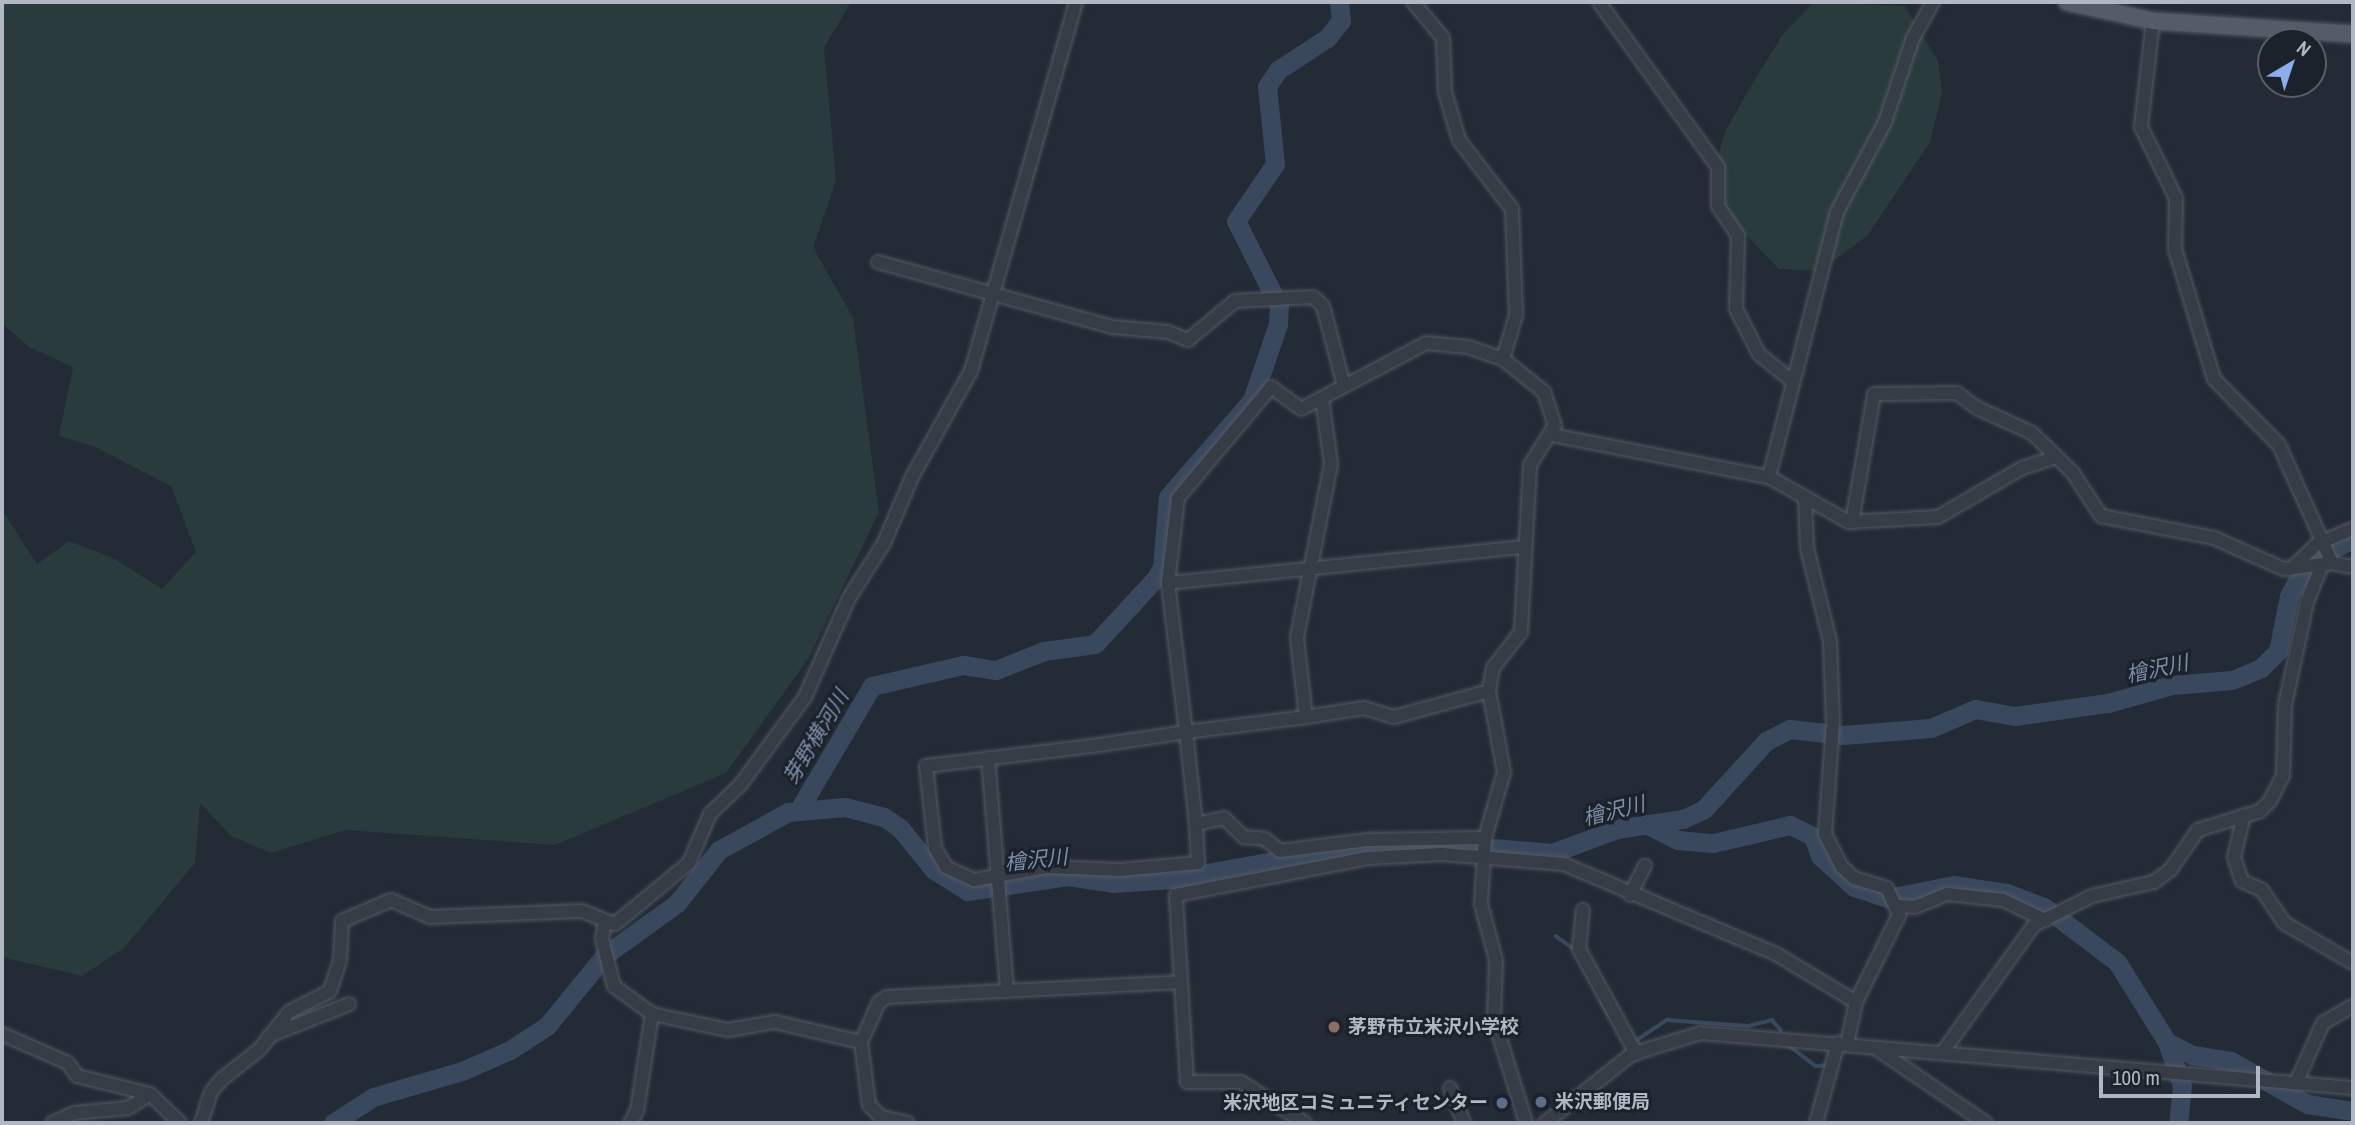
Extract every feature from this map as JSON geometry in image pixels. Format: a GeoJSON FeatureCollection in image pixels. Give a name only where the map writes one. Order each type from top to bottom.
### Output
{"type":"FeatureCollection","features":[{"type":"Feature","properties":{"kind":"main road"},"geometry":{"type":"LineString","coordinates":[[2067,2],[2153,21],[2353,34]]}},
{"type":"Feature","properties":{"kind":"street"},"geometry":{"type":"LineString","coordinates":[[201,1123],[211,1092],[269,1036],[289,1012],[330,991],[340,961],[342,921],[391,900],[430,916],[582,911],[605,923],[626,919],[689,863],[710,814],[741,784],[805,697],[849,598],[884,544],[912,477],[971,371],[1076,2]]}},
{"type":"Feature","properties":{"kind":"street"},"geometry":{"type":"LineString","coordinates":[[1413,2],[1443,38],[1445,92],[1459,140],[1511,209],[1516,315],[1503,359]]}},
{"type":"Feature","properties":{"kind":"street"},"geometry":{"type":"LineString","coordinates":[[1599,2],[1718,167],[1718,206],[1738,236],[1736,309],[1759,354],[1791,380]]}},
{"type":"Feature","properties":{"kind":"street"},"geometry":{"type":"LineString","coordinates":[[1769,477],[1791,380],[1836,212],[1885,122],[1913,38],[1933,2]]}},
{"type":"Feature","properties":{"kind":"street"},"geometry":{"type":"LineString","coordinates":[[1942,1053],[2023,935],[2046,919],[2092,896],[2154,882],[2171,869],[2188,837],[2270,802],[2283,775],[2285,705],[2307,602],[2323,564],[2324,543],[2280,445],[2214,379],[2175,249],[2176,198],[2141,127],[2153,21]]}},
{"type":"Feature","properties":{"kind":"street"},"geometry":{"type":"LineString","coordinates":[[878,262],[993,294],[1188,340],[1235,301],[1288,296],[1313,297],[1323,306],[1343,382]]}},
{"type":"Feature","properties":{"kind":"street"},"geometry":{"type":"LineString","coordinates":[[1489,691],[1394,717],[1364,708],[1306,717],[1186,732],[926,766],[924,774],[929,831],[946,867],[974,880],[998,878],[1046,867],[1119,870],[1198,863],[1196,824],[1186,732],[1168,583],[1178,498],[1271,387],[1301,409],[1322,399],[1343,382],[1381,369],[1426,343],[1468,347],[1503,359],[1544,393],[1552,406],[1552,435]]}},
{"type":"Feature","properties":{"kind":"street"},"geometry":{"type":"LineString","coordinates":[[1852,522],[1874,394],[1957,393],[2032,433],[2073,473],[2101,516],[2214,538],[2294,570],[2323,564],[2353,567]]}},
{"type":"Feature","properties":{"kind":"street"},"geometry":{"type":"LineString","coordinates":[[1306,717],[1297,638],[1331,464],[1322,399]]}},
{"type":"Feature","properties":{"kind":"street"},"geometry":{"type":"LineString","coordinates":[[1526,1123],[1494,1019],[1496,960],[1480,904],[1485,838],[1504,772],[1489,691],[1493,668],[1521,632],[1530,465],[1539,444],[1552,435],[1769,477],[1852,522],[1938,517],[2022,468],[2054,457]]}},
{"type":"Feature","properties":{"kind":"street"},"geometry":{"type":"LineString","coordinates":[[1805,498],[1807,548],[1830,641],[1832,741],[1825,834],[1842,867],[1888,890],[1896,905],[1896,928],[1856,1002],[1816,1123]]}},
{"type":"Feature","properties":{"kind":"street"},"geometry":{"type":"LineString","coordinates":[[2294,570],[2324,543],[2353,529]]}},
{"type":"Feature","properties":{"kind":"street"},"geometry":{"type":"LineString","coordinates":[[1168,583],[1311,566],[1525,547]]}},
{"type":"Feature","properties":{"kind":"street"},"geometry":{"type":"LineString","coordinates":[[988,758],[1007,991]]}},
{"type":"Feature","properties":{"kind":"street"},"geometry":{"type":"LineString","coordinates":[[2244,815],[2234,857],[2242,881],[2262,890],[2284,923],[2353,963]]}},
{"type":"Feature","properties":{"kind":"street"},"geometry":{"type":"LineString","coordinates":[[1196,824],[1224,818],[1244,837],[1265,839],[1280,851],[1335,842],[1485,838]]}},
{"type":"Feature","properties":{"kind":"street"},"geometry":{"type":"LineString","coordinates":[[1305,1123],[1241,1082],[1188,1082],[1176,895],[1324,863],[1442,854],[1564,864],[1630,895],[1776,954],[1856,1002]]}},
{"type":"Feature","properties":{"kind":"street"},"geometry":{"type":"LineString","coordinates":[[1630,895],[1645,866]]}},
{"type":"Feature","properties":{"kind":"street"},"geometry":{"type":"LineString","coordinates":[[1896,905],[1915,907],[1948,894],[2003,900],[2046,919]]}},
{"type":"Feature","properties":{"kind":"street"},"geometry":{"type":"LineString","coordinates":[[1583,910],[1579,949],[1636,1053]]}},
{"type":"Feature","properties":{"kind":"street"},"geometry":{"type":"LineString","coordinates":[[605,923],[603,939],[611,973],[620,995],[652,1014],[728,1030],[775,1023],[861,1042]]}},
{"type":"Feature","properties":{"kind":"street"},"geometry":{"type":"LineString","coordinates":[[908,1123],[881,1117],[869,1105],[861,1042],[879,1002],[887,997],[1180,982]]}},
{"type":"Feature","properties":{"kind":"street"},"geometry":{"type":"LineString","coordinates":[[269,1036],[349,1004]]}},
{"type":"Feature","properties":{"kind":"street"},"geometry":{"type":"LineString","coordinates":[[2296,1083],[2323,1023],[2353,1006]]}},
{"type":"Feature","properties":{"kind":"street"},"geometry":{"type":"LineString","coordinates":[[630,1123],[637,1111],[652,1014]]}},
{"type":"Feature","properties":{"kind":"street"},"geometry":{"type":"LineString","coordinates":[[1545,1123],[1636,1053],[1701,1033],[2255,1082],[2353,1088]]}},
{"type":"Feature","properties":{"kind":"street"},"geometry":{"type":"LineString","coordinates":[[2,1034],[68,1063],[78,1076],[150,1094],[180,1123]]}},
{"type":"Feature","properties":{"kind":"street"},"geometry":{"type":"LineString","coordinates":[[1875,1048],[1986,1123]]}},
{"type":"Feature","properties":{"kind":"street"},"geometry":{"type":"LineString","coordinates":[[1450,1088],[1464,1123]]}},
{"type":"Feature","properties":{"kind":"street"},"geometry":{"type":"LineString","coordinates":[[52,1123],[74,1113],[128,1108],[150,1094]]}},
{"type":"Feature","properties":{"kind":"shaded area"},"geometry":{"type":"Polygon","coordinates":[[[2,2],[851,2],[824,48],[836,181],[813,247],[853,318],[879,512],[808,659],[726,773],[555,845],[345,830],[271,853],[231,836],[200,803],[195,863],[124,948],[82,976],[2,957],[2,510],[37,564],[69,541],[115,559],[162,589],[196,552],[171,486],[93,446],[59,436],[73,367],[29,347],[2,323],[2,2]]]}},
{"type":"Feature","properties":{"kind":"shaded area"},"geometry":{"type":"Polygon","coordinates":[[[1814,2],[1905,6],[1938,61],[1942,93],[1930,142],[1867,236],[1820,271],[1779,269],[1718,206],[1715,166],[1725,132],[1748,91],[1783,34],[1814,2]]]}},
{"type":"Feature","properties":{"kind":"waterway","name":"芽野横河川"},"geometry":{"type":"LineString","coordinates":[[798,811],[872,686],[963,665],[996,670],[1044,651],[1095,644],[1156,578],[1162,567],[1168,497],[1252,400],[1278,324],[1279,306],[1236,221],[1275,164],[1267,86],[1278,70],[1327,38],[1341,21],[1339,2]]}},
{"type":"Feature","properties":{"kind":"waterway","name":"檜沢川"},"geometry":{"type":"LineString","coordinates":[[333,1123],[373,1097],[462,1071],[510,1050],[547,1026],[605,955],[677,903],[719,850],[788,812],[845,807],[884,817],[900,828],[934,870],[967,891],[1068,876],[1113,883],[1174,879],[1311,854],[1383,848],[1480,847],[1552,853],[1617,829],[1683,819],[1704,809],[1766,741],[1790,729],[1843,735],[1931,728],[1975,709],[2015,716],[2108,703],[2172,685],[2232,680],[2261,668],[2278,651],[2289,596],[2307,562],[2353,539]]}},
{"type":"Feature","properties":{"kind":"waterway"},"geometry":{"type":"LineString","coordinates":[[1646,824],[1677,840],[1713,843],[1790,825],[1813,836],[1820,856],[1854,887],[1888,898],[1954,885],[2007,893],[2044,907],[2117,962],[2167,1042],[2182,1086],[2178,1123]]}},
{"type":"Feature","properties":{"kind":"waterway"},"geometry":{"type":"LineString","coordinates":[[1556,936],[1575,950]]}},
{"type":"Feature","properties":{"kind":"waterway"},"geometry":{"type":"LineString","coordinates":[[1601,1000],[1608,1013]]}},
{"type":"Feature","properties":{"kind":"waterway"},"geometry":{"type":"LineString","coordinates":[[1634,1042],[1667,1020],[1748,1026],[1772,1020],[1781,1030]]}},
{"type":"Feature","properties":{"kind":"waterway"},"geometry":{"type":"LineString","coordinates":[[2167,1042],[2193,1055],[2231,1061],[2307,1104],[2353,1111]]}},
{"type":"Feature","properties":{"kind":"waterway"},"geometry":{"type":"LineString","coordinates":[[1788,1045],[1816,1066],[1828,1065]]}},
{"type":"Feature","properties":{"kind":"place","name":"茅野市立米沢小学校"},"geometry":{"type":"Point","coordinates":[1334,1027]}},
{"type":"Feature","properties":{"kind":"place","name":"米沢郵便局"},"geometry":{"type":"Point","coordinates":[1541,1102]}},
{"type":"Feature","properties":{"kind":"place","name":"米沢地区コミュニティセンター"},"geometry":{"type":"Point","coordinates":[1502,1103]}}]}
